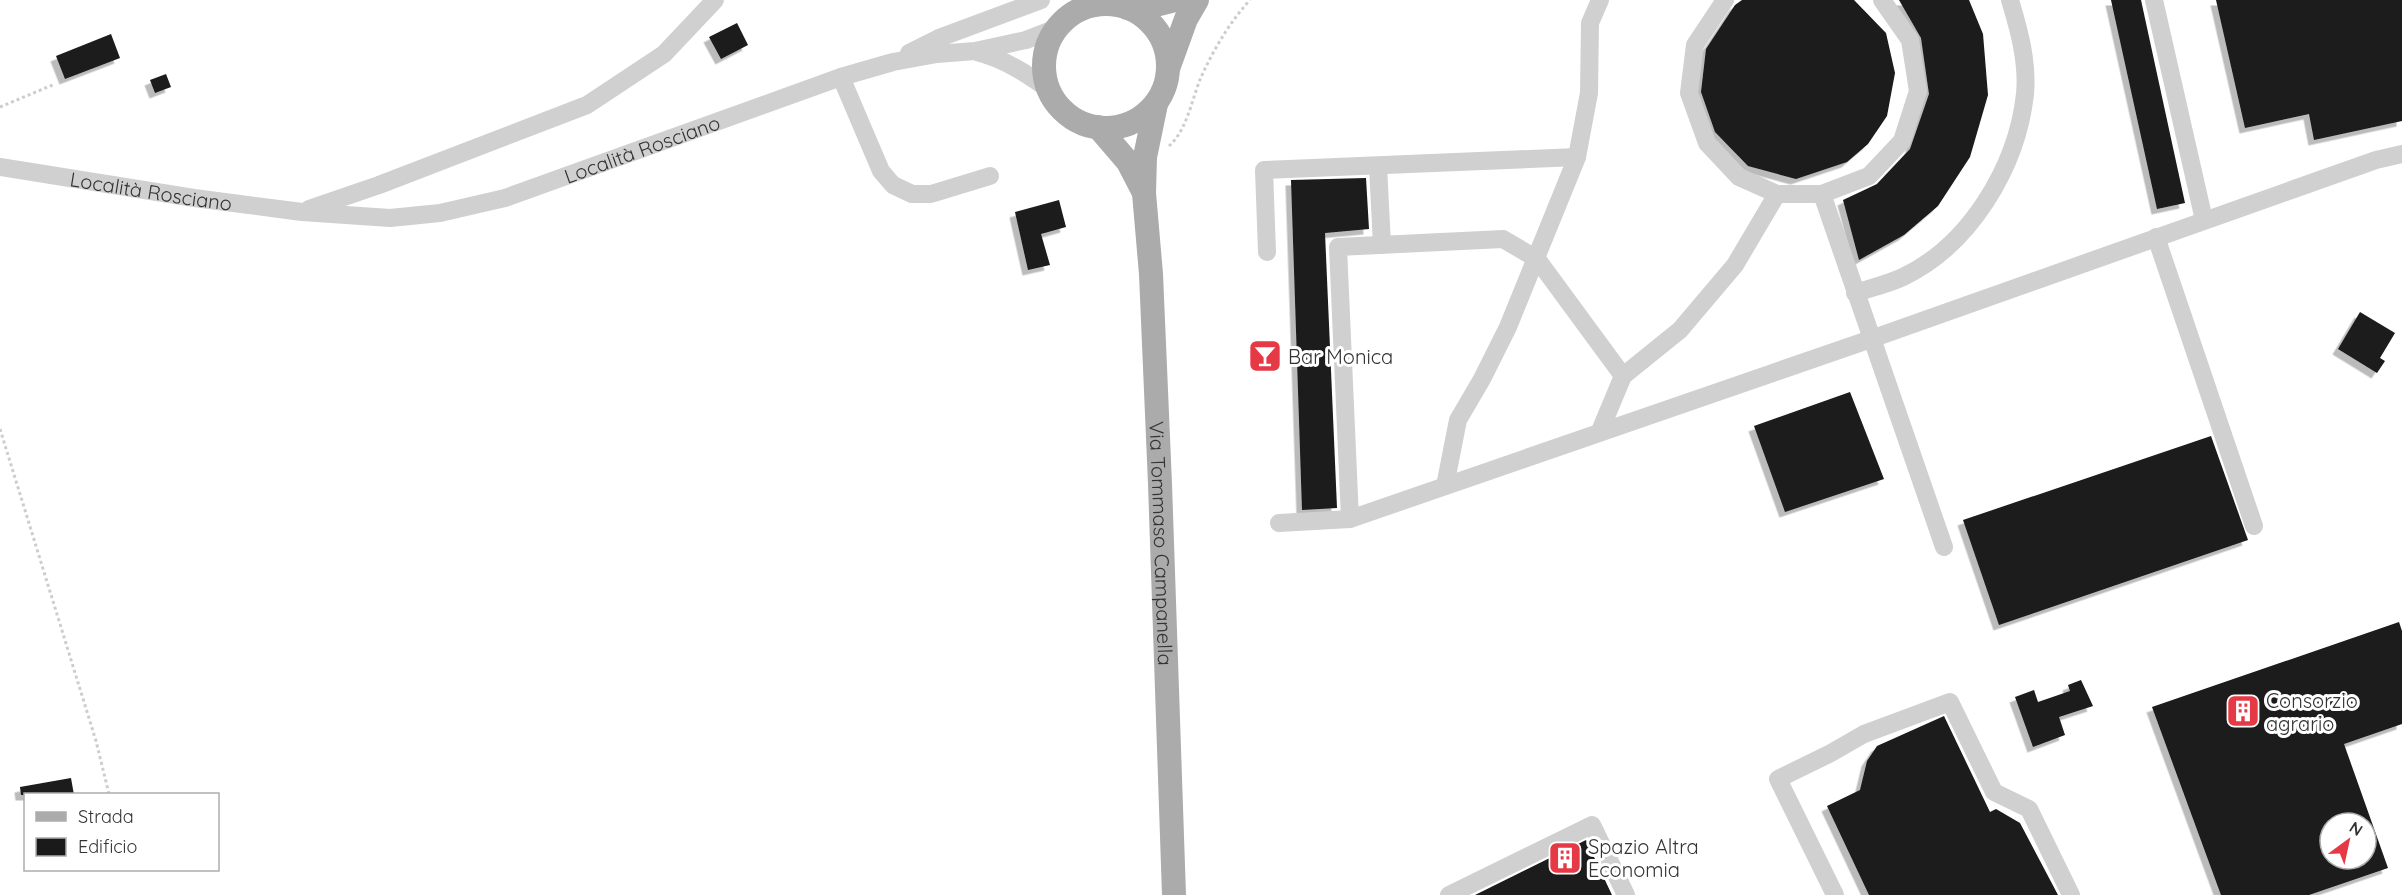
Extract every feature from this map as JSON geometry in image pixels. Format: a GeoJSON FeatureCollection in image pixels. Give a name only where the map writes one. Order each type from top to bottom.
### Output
{"type":"FeatureCollection","features":[{"type":"Feature","properties":{"kind":"main road"},"geometry":{"type":"LineString","coordinates":[[1127,8],[1175,0]]}},
{"type":"Feature","properties":{"kind":"main road"},"geometry":{"type":"LineString","coordinates":[[1168,68],[1186,19],[1197,0]]}},
{"type":"Feature","properties":{"kind":"main road"},"geometry":{"type":"LineString","coordinates":[[1114,4],[1127,8],[1139,13],[1158,31],[1168,55],[1165,87],[1156,104],[1136,121],[1111,128],[1098,127],[1074,119],[1055,101],[1049,90],[1045,77],[1046,51],[1057,28],[1071,15],[1089,6],[1114,4]]}},
{"type":"Feature","properties":{"kind":"main road","name":"Via Tommaso Campanella"},"geometry":{"type":"LineString","coordinates":[[1156,104],[1147,148],[1144,193],[1151,273],[1174,895]]}},
{"type":"Feature","properties":{"kind":"main road","name":"Via Tommaso Campanella"},"geometry":{"type":"LineString","coordinates":[[1098,127],[1128,162],[1144,193]]}},
{"type":"Feature","properties":{"kind":"street","name":"Località Rosciano"},"geometry":{"type":"LineString","coordinates":[[302,212],[587,105],[664,54],[715,0]]}},
{"type":"Feature","properties":{"kind":"street"},"geometry":{"type":"LineString","coordinates":[[893,62],[939,38],[1041,0]]}},
{"type":"Feature","properties":{"kind":"street"},"geometry":{"type":"LineString","coordinates":[[1445,486],[1458,420],[1508,327],[1577,157],[1589,93],[1590,23],[1600,0]]}},
{"type":"Feature","properties":{"kind":"street"},"geometry":{"type":"LineString","coordinates":[[1725,0],[1695,45],[1689,93],[1707,143],[1739,177],[1777,194],[1822,194],[1869,176],[1902,141],[1918,91],[1910,40],[1882,0]]}},
{"type":"Feature","properties":{"kind":"street"},"geometry":{"type":"LineString","coordinates":[[1855,293],[1903,277],[1950,246],[1988,199],[2013,147],[2025,93],[2022,43],[2010,0]]}},
{"type":"Feature","properties":{"kind":"street"},"geometry":{"type":"LineString","coordinates":[[2154,0],[2204,220]]}},
{"type":"Feature","properties":{"kind":"street","name":"Località Rosciano"},"geometry":{"type":"LineString","coordinates":[[0,167],[194,198],[302,212],[390,218],[440,213],[504,198],[841,77],[893,62],[938,54],[975,51],[1026,40],[1057,28]]}},
{"type":"Feature","properties":{"kind":"street","name":"Località Rosciano"},"geometry":{"type":"LineString","coordinates":[[975,51],[995,57],[1027,73],[1049,90]]}},
{"type":"Feature","properties":{"kind":"street"},"geometry":{"type":"LineString","coordinates":[[841,77],[880,171],[893,185],[912,194],[931,194],[990,176]]}},
{"type":"Feature","properties":{"kind":"street"},"geometry":{"type":"LineString","coordinates":[[1279,523],[1350,519],[1871,339],[2376,160],[2402,154]]}},
{"type":"Feature","properties":{"kind":"street"},"geometry":{"type":"LineString","coordinates":[[1267,252],[1264,170],[1577,157]]}},
{"type":"Feature","properties":{"kind":"street"},"geometry":{"type":"LineString","coordinates":[[1378,166],[1382,245]]}},
{"type":"Feature","properties":{"kind":"street"},"geometry":{"type":"LineString","coordinates":[[1600,431],[1623,376],[1680,330],[1735,265],[1777,194]]}},
{"type":"Feature","properties":{"kind":"street"},"geometry":{"type":"LineString","coordinates":[[1822,194],[1944,547]]}},
{"type":"Feature","properties":{"kind":"street"},"geometry":{"type":"LineString","coordinates":[[2156,237],[2254,526]]}},
{"type":"Feature","properties":{"kind":"street"},"geometry":{"type":"LineString","coordinates":[[1350,519],[1338,247],[1503,239],[1537,259],[1623,376]]}},
{"type":"Feature","properties":{"kind":"street"},"geometry":{"type":"LineString","coordinates":[[1835,895],[1778,779],[1864,734],[1950,702],[1994,792],[2029,809],[2071,895]]}},
{"type":"Feature","properties":{"kind":"street"},"geometry":{"type":"LineString","coordinates":[[1449,895],[1592,825],[1626,895]]}},
{"type":"Feature","properties":{"kind":"path"},"geometry":{"type":"LineString","coordinates":[[1166,148],[1172,143],[1184,123],[1202,75],[1231,21],[1250,0]]}},
{"type":"Feature","properties":{"kind":"path"},"geometry":{"type":"LineString","coordinates":[[0,107],[55,84]]}},
{"type":"Feature","properties":{"kind":"path"},"geometry":{"type":"LineString","coordinates":[[0,429],[96,741],[109,793]]}},
{"type":"Feature","properties":{"kind":"building"},"geometry":{"type":"Polygon","coordinates":[[[1742,0],[1854,0],[1886,33],[1895,73],[1887,116],[1868,144],[1847,162],[1796,179],[1748,166],[1715,132],[1701,92],[1706,49],[1735,5],[1742,0]]]}},
{"type":"Feature","properties":{"kind":"building"},"geometry":{"type":"Polygon","coordinates":[[[1899,0],[1969,0],[1983,34],[1988,95],[1970,157],[1938,206],[1904,235],[1859,260],[1843,200],[1877,184],[1910,149],[1929,94],[1921,38],[1899,0]]]}},
{"type":"Feature","properties":{"kind":"building"},"geometry":{"type":"Polygon","coordinates":[[[2111,0],[2141,0],[2185,203],[2157,209],[2111,0]]]}},
{"type":"Feature","properties":{"kind":"building"},"geometry":{"type":"Polygon","coordinates":[[[2216,0],[2402,0],[2402,121],[2314,140],[2309,114],[2245,128],[2216,0]]]}},
{"type":"Feature","properties":{"kind":"building"},"geometry":{"type":"Polygon","coordinates":[[[737,23],[748,45],[721,59],[709,37],[737,23]]]}},
{"type":"Feature","properties":{"kind":"building"},"geometry":{"type":"Polygon","coordinates":[[[111,34],[120,58],[65,79],[56,56],[111,34]]]}},
{"type":"Feature","properties":{"kind":"building"},"geometry":{"type":"Polygon","coordinates":[[[166,74],[171,87],[155,93],[150,80],[166,74]]]}},
{"type":"Feature","properties":{"kind":"building"},"geometry":{"type":"Polygon","coordinates":[[[1366,178],[1369,229],[1325,233],[1337,508],[1302,510],[1291,180],[1366,178]]]}},
{"type":"Feature","properties":{"kind":"building"},"geometry":{"type":"Polygon","coordinates":[[[1059,200],[1066,227],[1041,234],[1050,265],[1028,270],[1015,212],[1059,200]]]}},
{"type":"Feature","properties":{"kind":"building"},"geometry":{"type":"Polygon","coordinates":[[[2360,312],[2395,333],[2380,358],[2385,361],[2377,373],[2338,349],[2360,312]]]}},
{"type":"Feature","properties":{"kind":"building"},"geometry":{"type":"Polygon","coordinates":[[[1850,392],[1884,479],[1785,512],[1754,426],[1850,392]]]}},
{"type":"Feature","properties":{"kind":"building"},"geometry":{"type":"Polygon","coordinates":[[[2211,436],[2248,540],[1999,625],[1963,520],[2211,436]]]}},
{"type":"Feature","properties":{"kind":"building"},"geometry":{"type":"Polygon","coordinates":[[[2399,622],[2402,631],[2402,724],[2344,744],[2368,811],[2318,811],[2318,871],[2378,871],[2378,840],[2388,868],[2309,895],[2221,895],[2152,707],[2399,622]]]}},
{"type":"Feature","properties":{"kind":"building"},"geometry":{"type":"Polygon","coordinates":[[[2081,680],[2093,706],[2059,717],[2065,735],[2033,747],[2015,697],[2034,690],[2038,702],[2070,691],[2068,685],[2081,680]]]}},
{"type":"Feature","properties":{"kind":"building"},"geometry":{"type":"Polygon","coordinates":[[[1944,716],[1990,812],[1996,809],[2020,823],[2058,895],[1869,895],[1827,806],[1860,790],[1867,761],[1877,746],[1944,716]]]}},
{"type":"Feature","properties":{"kind":"building"},"geometry":{"type":"Polygon","coordinates":[[[71,778],[74,793],[24,793],[21,795],[20,787],[71,778]]]}},
{"type":"Feature","properties":{"kind":"building","name":"Spazio Altra Economia"},"geometry":{"type":"Polygon","coordinates":[[[1586,840],[1612,895],[1475,895],[1586,840]]]}},
{"type":"Feature","properties":{"kind":"place","name":"Bar Monica"},"geometry":{"type":"Point","coordinates":[1265,356]}},
{"type":"Feature","properties":{"kind":"place","name":"Consorzio agrario"},"geometry":{"type":"Point","coordinates":[2243,711]}},
{"type":"Feature","properties":{"kind":"place","name":"Spazio Altra Economia"},"geometry":{"type":"Point","coordinates":[1565,858]}}]}
